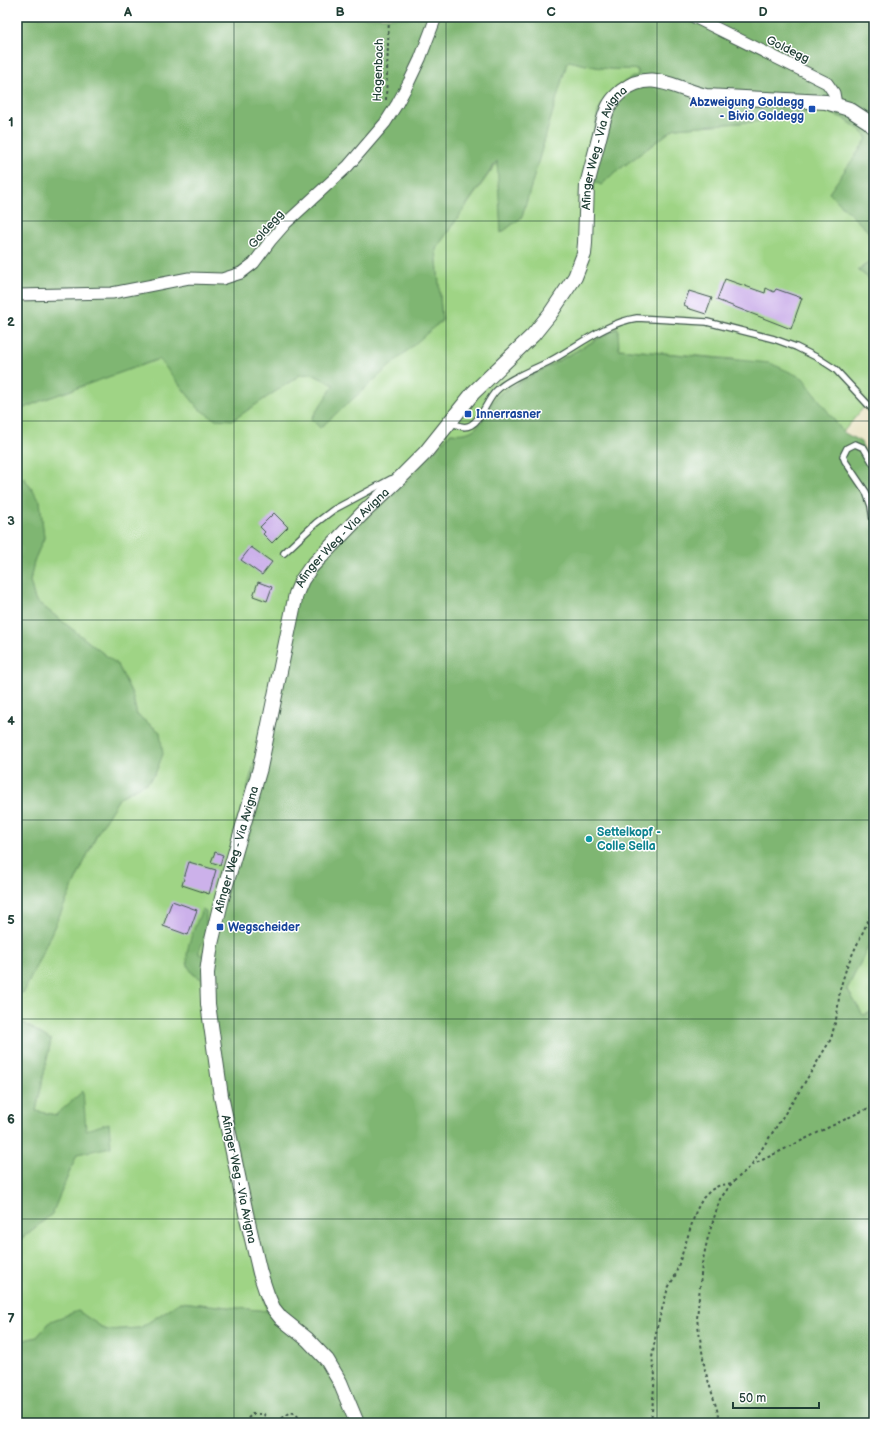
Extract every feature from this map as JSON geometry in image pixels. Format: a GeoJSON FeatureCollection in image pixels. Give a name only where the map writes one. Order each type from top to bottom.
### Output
{"type":"FeatureCollection","features":[{"type":"Feature","properties":{"kind":"street","name":"Goldegg"},"geometry":{"type":"LineString","coordinates":[[17,295],[112,293],[189,278],[222,279],[241,273],[254,263],[271,240],[286,224],[348,166],[385,123],[409,82],[420,59],[436,17]]}},
{"type":"Feature","properties":{"kind":"street","name":"Goldegg"},"geometry":{"type":"LineString","coordinates":[[694,17],[827,83],[834,93],[836,104]]}},
{"type":"Feature","properties":{"kind":"street","name":"Afinger Weg - Via Avigna"},"geometry":{"type":"LineString","coordinates":[[357,1423],[340,1382],[327,1360],[307,1339],[281,1318],[273,1308],[260,1273],[222,1096],[208,1004],[207,973],[211,944],[222,898],[260,768],[296,594],[302,580],[311,567],[362,514],[412,466],[451,422],[473,393],[501,364],[533,335],[550,314],[575,277],[584,254],[586,243],[587,185],[605,114],[612,99],[628,86],[641,81],[656,80],[706,96],[816,101],[836,104],[859,115],[869,122],[874,128]]}},
{"type":"Feature","properties":{"kind":"lane"},"geometry":{"type":"LineString","coordinates":[[451,422],[462,427],[470,426],[478,419],[495,392],[506,383],[550,361],[618,322],[637,318],[707,322],[774,339],[796,347],[818,358],[835,369],[874,411]]}},
{"type":"Feature","properties":{"kind":"lane"},"geometry":{"type":"LineString","coordinates":[[874,466],[864,448],[855,444],[847,448],[843,456],[866,492],[871,506],[874,527]]}},
{"type":"Feature","properties":{"kind":"lane"},"geometry":{"type":"LineString","coordinates":[[284,553],[316,523],[333,510],[393,478],[412,466]]}},
{"type":"Feature","properties":{"kind":"path","name":"Hagenbach"},"geometry":{"type":"LineString","coordinates":[[386,100],[389,17]]}},
{"type":"Feature","properties":{"kind":"path"},"geometry":{"type":"LineString","coordinates":[[720,1423],[705,1370],[697,1319],[702,1264],[708,1237],[720,1199],[732,1183],[752,1165],[799,1092],[830,1039],[838,1015],[840,989],[847,966],[874,908]]}},
{"type":"Feature","properties":{"kind":"path"},"geometry":{"type":"LineString","coordinates":[[752,1165],[874,1106]]}},
{"type":"Feature","properties":{"kind":"path"},"geometry":{"type":"LineString","coordinates":[[651,1423],[655,1375],[652,1358],[657,1327],[668,1288],[675,1276],[696,1211],[703,1198],[711,1190],[718,1186],[732,1183]]}},
{"type":"Feature","properties":{"kind":"path"},"geometry":{"type":"LineString","coordinates":[[278,1423],[291,1412],[296,1414],[302,1423]]}},
{"type":"Feature","properties":{"kind":"path"},"geometry":{"type":"LineString","coordinates":[[244,1423],[252,1414],[264,1414],[267,1423]]}},
{"type":"Feature","properties":{"kind":"path"},"geometry":{"type":"LineString","coordinates":[[314,1423],[320,1420],[327,1423]]}},
{"type":"Feature","properties":{"kind":"green space"},"geometry":{"type":"Polygon","coordinates":[[[17,17],[874,17],[874,237],[829,193],[867,139],[863,132],[844,118],[822,110],[800,114],[790,113],[788,119],[675,128],[613,174],[601,185],[594,181],[585,180],[598,112],[609,94],[625,81],[638,75],[638,70],[595,67],[569,61],[567,63],[522,217],[501,233],[497,161],[436,249],[442,320],[320,428],[311,419],[334,385],[312,374],[300,375],[233,420],[214,419],[199,409],[159,359],[43,400],[17,411],[17,17]]]}},
{"type":"Feature","properties":{"kind":"green space"},"geometry":{"type":"Polygon","coordinates":[[[569,61],[595,67],[638,70],[638,75],[631,78],[594,181],[601,185],[613,174],[675,128],[788,119],[790,113],[800,114],[822,110],[843,118],[863,132],[867,139],[829,193],[874,237],[874,259],[858,270],[874,282],[874,395],[843,432],[802,378],[733,359],[619,349],[617,328],[502,392],[490,406],[482,420],[471,431],[450,433],[257,753],[202,956],[199,954],[199,951],[187,963],[193,974],[202,979],[267,1311],[180,1302],[140,1328],[106,1330],[78,1311],[51,1321],[37,1337],[17,1342],[17,1242],[52,1214],[77,1154],[111,1146],[86,1130],[56,1115],[36,1111],[51,1040],[17,1019],[17,994],[24,992],[98,832],[120,797],[148,782],[156,772],[160,732],[137,715],[132,694],[118,665],[35,600],[30,581],[34,561],[44,538],[40,501],[24,478],[17,476],[17,411],[43,400],[159,359],[199,409],[233,420],[300,375],[312,374],[335,385],[311,419],[442,321],[436,249],[498,161],[501,233],[522,217],[567,62],[569,61]]]}},
{"type":"Feature","properties":{"kind":"green space"},"geometry":{"type":"Polygon","coordinates":[[[874,259],[874,282],[858,270],[874,259]]]}},
{"type":"Feature","properties":{"kind":"green space"},"geometry":{"type":"Polygon","coordinates":[[[618,328],[619,349],[770,363],[803,378],[843,432],[861,442],[874,473],[874,936],[847,989],[863,1015],[874,1011],[874,1423],[17,1423],[17,1342],[37,1337],[51,1321],[78,1311],[106,1330],[140,1328],[180,1302],[267,1311],[209,1049],[202,979],[193,974],[188,966],[187,957],[191,937],[202,909],[206,911],[206,929],[199,951],[199,954],[202,956],[257,753],[302,574],[400,488],[451,433],[471,431],[477,426],[495,399],[502,392],[618,328]]]}},
{"type":"Feature","properties":{"kind":"green space"},"geometry":{"type":"Polygon","coordinates":[[[17,476],[24,478],[40,501],[44,538],[34,561],[30,581],[35,600],[118,665],[132,694],[137,715],[160,732],[163,754],[156,772],[148,782],[120,797],[98,832],[24,992],[17,994],[17,476]]]}},
{"type":"Feature","properties":{"kind":"green space"},"geometry":{"type":"Polygon","coordinates":[[[874,936],[874,1011],[863,1015],[847,989],[874,936]]]}},
{"type":"Feature","properties":{"kind":"green space"},"geometry":{"type":"Polygon","coordinates":[[[17,1019],[51,1040],[36,1111],[56,1115],[83,1091],[86,1130],[109,1123],[111,1147],[77,1154],[52,1214],[17,1242],[17,1019]]]}},
{"type":"Feature","properties":{"kind":"building"},"geometry":{"type":"Polygon","coordinates":[[[725,279],[765,293],[766,288],[774,292],[776,289],[802,298],[791,329],[717,300],[725,279]]]}},
{"type":"Feature","properties":{"kind":"building"},"geometry":{"type":"Polygon","coordinates":[[[689,291],[712,298],[706,314],[687,308],[688,307],[684,305],[689,291]]]}},
{"type":"Feature","properties":{"kind":"building"},"geometry":{"type":"Polygon","coordinates":[[[274,513],[288,527],[272,543],[263,534],[265,532],[260,527],[274,513]]]}},
{"type":"Feature","properties":{"kind":"building"},"geometry":{"type":"Polygon","coordinates":[[[251,547],[272,562],[262,575],[241,560],[251,547]]]}},
{"type":"Feature","properties":{"kind":"building"},"geometry":{"type":"Polygon","coordinates":[[[258,582],[272,587],[267,601],[253,596],[258,582]]]}},
{"type":"Feature","properties":{"kind":"building"},"geometry":{"type":"Polygon","coordinates":[[[215,852],[223,855],[220,865],[211,862],[215,852]]]}},
{"type":"Feature","properties":{"kind":"building"},"geometry":{"type":"Polygon","coordinates":[[[189,862],[216,870],[209,894],[182,885],[189,862]]]}},
{"type":"Feature","properties":{"kind":"building"},"geometry":{"type":"Polygon","coordinates":[[[172,901],[197,910],[188,935],[163,926],[172,901]]]}},
{"type":"Feature","properties":{"kind":"place","name":"Abzweigung Goldegg - Bivio Goldegg"},"geometry":{"type":"Point","coordinates":[812,109]}},
{"type":"Feature","properties":{"kind":"place","name":"Innerrasner"},"geometry":{"type":"Point","coordinates":[468,414]}},
{"type":"Feature","properties":{"kind":"place","name":"Settelkopf - Colle Sella"},"geometry":{"type":"Point","coordinates":[589,839]}},
{"type":"Feature","properties":{"kind":"place","name":"Wegscheider"},"geometry":{"type":"Point","coordinates":[220,927]}}]}
